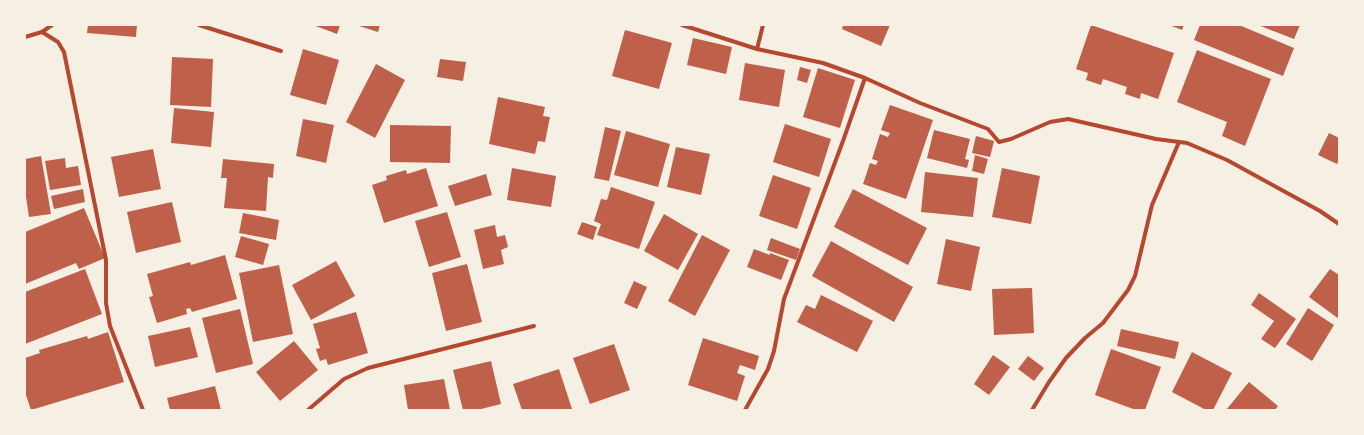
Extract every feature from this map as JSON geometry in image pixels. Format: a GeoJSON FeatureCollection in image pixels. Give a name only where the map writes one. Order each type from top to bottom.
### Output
{"type":"FeatureCollection","features":[{"type":"Feature","properties":{"kind":"street"},"geometry":{"type":"LineString","coordinates":[[25,37],[42,32],[52,25]]}},
{"type":"Feature","properties":{"kind":"street"},"geometry":{"type":"LineString","coordinates":[[199,25],[281,51]]}},
{"type":"Feature","properties":{"kind":"street"},"geometry":{"type":"LineString","coordinates":[[682,25],[757,49],[823,63],[864,78],[920,103],[988,129],[999,142],[1011,139],[1050,122],[1068,119],[1156,139],[1187,143],[1227,160],[1320,211],[1339,224]]}},
{"type":"Feature","properties":{"kind":"street"},"geometry":{"type":"LineString","coordinates":[[757,49],[763,25]]}},
{"type":"Feature","properties":{"kind":"street"},"geometry":{"type":"LineString","coordinates":[[42,32],[58,42],[64,52],[106,260],[106,303],[110,326],[143,410]]}},
{"type":"Feature","properties":{"kind":"street"},"geometry":{"type":"LineString","coordinates":[[745,410],[768,369],[774,351],[784,299],[840,148],[864,78]]}},
{"type":"Feature","properties":{"kind":"street"},"geometry":{"type":"LineString","coordinates":[[1032,410],[1066,358],[1085,338],[1103,323],[1128,290],[1135,276],[1152,205],[1179,142]]}},
{"type":"Feature","properties":{"kind":"street"},"geometry":{"type":"LineString","coordinates":[[308,410],[344,379],[368,368],[534,326]]}},
{"type":"Feature","properties":{"kind":"building"},"geometry":{"type":"Polygon","coordinates":[[[88,25],[137,25],[136,37],[87,33],[88,25]]]}},
{"type":"Feature","properties":{"kind":"building"},"geometry":{"type":"Polygon","coordinates":[[[313,25],[340,25],[337,34],[313,25]]]}},
{"type":"Feature","properties":{"kind":"building"},"geometry":{"type":"Polygon","coordinates":[[[356,25],[380,25],[378,32],[356,25]]]}},
{"type":"Feature","properties":{"kind":"building"},"geometry":{"type":"Polygon","coordinates":[[[843,25],[890,25],[881,46],[842,29],[843,25]]]}},
{"type":"Feature","properties":{"kind":"building"},"geometry":{"type":"Polygon","coordinates":[[[1091,25],[1174,53],[1158,99],[1141,93],[1140,99],[1125,94],[1127,87],[1103,79],[1101,85],[1086,80],[1088,73],[1076,69],[1091,25]]]}},
{"type":"Feature","properties":{"kind":"building"},"geometry":{"type":"Polygon","coordinates":[[[1169,25],[1184,25],[1182,30],[1169,25]]]}},
{"type":"Feature","properties":{"kind":"building"},"geometry":{"type":"Polygon","coordinates":[[[1200,25],[1239,25],[1294,48],[1283,76],[1194,40],[1200,25]]]}},
{"type":"Feature","properties":{"kind":"building"},"geometry":{"type":"Polygon","coordinates":[[[1258,25],[1300,25],[1294,39],[1258,25]]]}},
{"type":"Feature","properties":{"kind":"building"},"geometry":{"type":"Polygon","coordinates":[[[625,30],[672,43],[659,89],[612,76],[625,30]]]}},
{"type":"Feature","properties":{"kind":"building"},"geometry":{"type":"Polygon","coordinates":[[[693,38],[732,47],[726,74],[687,65],[693,38]]]}},
{"type":"Feature","properties":{"kind":"building"},"geometry":{"type":"Polygon","coordinates":[[[303,49],[339,60],[326,105],[290,95],[303,49]]]}},
{"type":"Feature","properties":{"kind":"building"},"geometry":{"type":"Polygon","coordinates":[[[1197,50],[1271,79],[1245,146],[1222,136],[1227,122],[1177,102],[1197,50]]]}},
{"type":"Feature","properties":{"kind":"building"},"geometry":{"type":"Polygon","coordinates":[[[172,57],[213,59],[211,107],[170,105],[172,57]]]}},
{"type":"Feature","properties":{"kind":"building"},"geometry":{"type":"Polygon","coordinates":[[[440,59],[466,62],[463,81],[437,77],[440,59]]]}},
{"type":"Feature","properties":{"kind":"building"},"geometry":{"type":"Polygon","coordinates":[[[745,63],[785,70],[779,107],[739,100],[745,63]]]}},
{"type":"Feature","properties":{"kind":"building"},"geometry":{"type":"Polygon","coordinates":[[[376,64],[405,80],[375,138],[346,122],[376,64]]]}},
{"type":"Feature","properties":{"kind":"building"},"geometry":{"type":"Polygon","coordinates":[[[800,67],[811,70],[807,83],[797,80],[800,67]]]}},
{"type":"Feature","properties":{"kind":"building"},"geometry":{"type":"Polygon","coordinates":[[[818,68],[855,80],[840,128],[803,117],[818,68]]]}},
{"type":"Feature","properties":{"kind":"building"},"geometry":{"type":"Polygon","coordinates":[[[498,97],[545,107],[543,116],[550,117],[545,142],[538,141],[535,154],[489,144],[498,97]]]}},
{"type":"Feature","properties":{"kind":"building"},"geometry":{"type":"Polygon","coordinates":[[[890,105],[933,120],[906,199],[863,184],[870,163],[876,165],[878,161],[872,159],[880,134],[888,137],[890,133],[881,130],[890,105]]]}},
{"type":"Feature","properties":{"kind":"building"},"geometry":{"type":"Polygon","coordinates":[[[174,108],[214,112],[211,147],[171,143],[174,108]]]}},
{"type":"Feature","properties":{"kind":"building"},"geometry":{"type":"Polygon","coordinates":[[[303,119],[334,125],[326,163],[296,156],[303,119]]]}},
{"type":"Feature","properties":{"kind":"building"},"geometry":{"type":"Polygon","coordinates":[[[785,124],[831,139],[819,177],[773,162],[785,124]]]}},
{"type":"Feature","properties":{"kind":"building"},"geometry":{"type":"Polygon","coordinates":[[[390,125],[451,126],[450,163],[390,162],[390,125]]]}},
{"type":"Feature","properties":{"kind":"building"},"geometry":{"type":"Polygon","coordinates":[[[605,127],[621,131],[609,181],[594,178],[605,127]]]}},
{"type":"Feature","properties":{"kind":"building"},"geometry":{"type":"Polygon","coordinates":[[[934,130],[970,139],[965,159],[969,160],[967,168],[927,158],[934,130]]]}},
{"type":"Feature","properties":{"kind":"building"},"geometry":{"type":"Polygon","coordinates":[[[626,131],[670,144],[658,187],[614,175],[626,131]]]}},
{"type":"Feature","properties":{"kind":"building"},"geometry":{"type":"Polygon","coordinates":[[[1329,133],[1339,138],[1339,160],[1337,164],[1318,155],[1329,133]]]}},
{"type":"Feature","properties":{"kind":"building"},"geometry":{"type":"Polygon","coordinates":[[[976,136],[994,141],[990,157],[972,153],[976,136]]]}},
{"type":"Feature","properties":{"kind":"building"},"geometry":{"type":"Polygon","coordinates":[[[676,147],[710,154],[701,195],[667,187],[676,147]]]}},
{"type":"Feature","properties":{"kind":"building"},"geometry":{"type":"Polygon","coordinates":[[[153,149],[161,189],[119,197],[111,157],[153,149]]]}},
{"type":"Feature","properties":{"kind":"building"},"geometry":{"type":"Polygon","coordinates":[[[975,155],[988,159],[984,174],[972,171],[975,155]]]}},
{"type":"Feature","properties":{"kind":"building"},"geometry":{"type":"Polygon","coordinates":[[[41,156],[51,214],[29,217],[25,190],[25,159],[41,156]]]}},
{"type":"Feature","properties":{"kind":"building"},"geometry":{"type":"Polygon","coordinates":[[[65,158],[66,168],[78,166],[81,185],[50,190],[45,161],[65,158]]]}},
{"type":"Feature","properties":{"kind":"building"},"geometry":{"type":"Polygon","coordinates":[[[223,159],[274,164],[273,178],[268,177],[266,211],[224,208],[227,178],[221,178],[223,159]]]}},
{"type":"Feature","properties":{"kind":"building"},"geometry":{"type":"Polygon","coordinates":[[[426,168],[438,206],[384,223],[372,185],[387,180],[386,176],[406,170],[407,174],[426,168]]]}},
{"type":"Feature","properties":{"kind":"building"},"geometry":{"type":"Polygon","coordinates":[[[512,168],[556,176],[551,207],[507,200],[512,168]]]}},
{"type":"Feature","properties":{"kind":"building"},"geometry":{"type":"Polygon","coordinates":[[[1002,168],[1040,176],[1031,224],[992,217],[1002,168]]]}},
{"type":"Feature","properties":{"kind":"building"},"geometry":{"type":"Polygon","coordinates":[[[925,172],[978,178],[973,217],[921,212],[925,172]]]}},
{"type":"Feature","properties":{"kind":"building"},"geometry":{"type":"Polygon","coordinates":[[[486,174],[492,195],[455,206],[448,186],[486,174]]]}},
{"type":"Feature","properties":{"kind":"building"},"geometry":{"type":"Polygon","coordinates":[[[773,175],[811,188],[797,229],[759,216],[773,175]]]}},
{"type":"Feature","properties":{"kind":"building"},"geometry":{"type":"Polygon","coordinates":[[[611,187],[655,202],[639,249],[597,235],[601,224],[594,221],[601,199],[607,200],[611,187]]]}},
{"type":"Feature","properties":{"kind":"building"},"geometry":{"type":"Polygon","coordinates":[[[83,189],[85,202],[54,209],[51,196],[83,189]]]}},
{"type":"Feature","properties":{"kind":"building"},"geometry":{"type":"Polygon","coordinates":[[[853,189],[927,228],[908,265],[834,227],[853,189]]]}},
{"type":"Feature","properties":{"kind":"building"},"geometry":{"type":"Polygon","coordinates":[[[172,202],[181,242],[136,253],[127,212],[172,202]]]}},
{"type":"Feature","properties":{"kind":"building"},"geometry":{"type":"Polygon","coordinates":[[[84,208],[105,258],[79,269],[76,263],[25,284],[25,232],[84,208]]]}},
{"type":"Feature","properties":{"kind":"building"},"geometry":{"type":"Polygon","coordinates":[[[447,212],[461,257],[429,267],[415,221],[447,212]]]}},
{"type":"Feature","properties":{"kind":"building"},"geometry":{"type":"Polygon","coordinates":[[[243,213],[279,220],[276,240],[239,233],[243,213]]]}},
{"type":"Feature","properties":{"kind":"building"},"geometry":{"type":"Polygon","coordinates":[[[664,214],[698,234],[678,270],[644,251],[664,214]]]}},
{"type":"Feature","properties":{"kind":"building"},"geometry":{"type":"Polygon","coordinates":[[[582,222],[597,227],[593,240],[577,234],[582,222]]]}},
{"type":"Feature","properties":{"kind":"building"},"geometry":{"type":"Polygon","coordinates":[[[495,225],[497,237],[505,235],[508,247],[501,250],[504,264],[483,269],[474,230],[495,225]]]}},
{"type":"Feature","properties":{"kind":"building"},"geometry":{"type":"Polygon","coordinates":[[[702,235],[730,250],[695,316],[668,301],[702,235]]]}},
{"type":"Feature","properties":{"kind":"building"},"geometry":{"type":"Polygon","coordinates":[[[241,236],[269,244],[263,265],[235,257],[241,236]]]}},
{"type":"Feature","properties":{"kind":"building"},"geometry":{"type":"Polygon","coordinates":[[[771,238],[800,249],[796,260],[767,250],[771,238]]]}},
{"type":"Feature","properties":{"kind":"building"},"geometry":{"type":"Polygon","coordinates":[[[946,239],[980,247],[971,291],[937,284],[946,239]]]}},
{"type":"Feature","properties":{"kind":"building"},"geometry":{"type":"Polygon","coordinates":[[[831,241],[913,287],[894,322],[812,276],[831,241]]]}},
{"type":"Feature","properties":{"kind":"building"},"geometry":{"type":"Polygon","coordinates":[[[754,249],[789,260],[781,280],[747,267],[754,249]]]}},
{"type":"Feature","properties":{"kind":"building"},"geometry":{"type":"Polygon","coordinates":[[[225,255],[237,299],[192,312],[190,308],[186,309],[187,314],[157,323],[149,297],[153,296],[147,274],[190,262],[191,265],[225,255]]]}},
{"type":"Feature","properties":{"kind":"building"},"geometry":{"type":"Polygon","coordinates":[[[336,261],[355,296],[311,320],[292,285],[336,261]]]}},
{"type":"Feature","properties":{"kind":"building"},"geometry":{"type":"Polygon","coordinates":[[[467,264],[482,322],[446,331],[432,273],[467,264]]]}},
{"type":"Feature","properties":{"kind":"building"},"geometry":{"type":"Polygon","coordinates":[[[279,265],[293,334],[253,342],[239,273],[279,265]]]}},
{"type":"Feature","properties":{"kind":"building"},"geometry":{"type":"Polygon","coordinates":[[[85,269],[102,314],[25,344],[25,292],[85,269]]]}},
{"type":"Feature","properties":{"kind":"building"},"geometry":{"type":"Polygon","coordinates":[[[1330,269],[1339,275],[1339,319],[1309,297],[1330,269]]]}},
{"type":"Feature","properties":{"kind":"building"},"geometry":{"type":"Polygon","coordinates":[[[634,281],[647,287],[637,309],[624,303],[634,281]]]}},
{"type":"Feature","properties":{"kind":"building"},"geometry":{"type":"Polygon","coordinates":[[[1032,288],[1034,333],[994,335],[992,289],[1032,288]]]}},
{"type":"Feature","properties":{"kind":"building"},"geometry":{"type":"Polygon","coordinates":[[[1259,293],[1296,319],[1275,348],[1261,339],[1274,321],[1251,305],[1259,293]]]}},
{"type":"Feature","properties":{"kind":"building"},"geometry":{"type":"Polygon","coordinates":[[[821,295],[873,321],[857,352],[797,322],[806,305],[815,309],[821,295]]]}},
{"type":"Feature","properties":{"kind":"building"},"geometry":{"type":"Polygon","coordinates":[[[1308,308],[1334,325],[1312,361],[1286,344],[1308,308]]]}},
{"type":"Feature","properties":{"kind":"building"},"geometry":{"type":"Polygon","coordinates":[[[240,309],[253,364],[216,373],[202,318],[240,309]]]}},
{"type":"Feature","properties":{"kind":"building"},"geometry":{"type":"Polygon","coordinates":[[[356,312],[368,353],[328,365],[326,359],[320,361],[316,349],[320,348],[313,324],[356,312]]]}},
{"type":"Feature","properties":{"kind":"building"},"geometry":{"type":"Polygon","coordinates":[[[190,327],[198,357],[155,367],[148,336],[190,327]]]}},
{"type":"Feature","properties":{"kind":"building"},"geometry":{"type":"Polygon","coordinates":[[[1121,329],[1179,342],[1175,359],[1117,346],[1121,329]]]}},
{"type":"Feature","properties":{"kind":"building"},"geometry":{"type":"Polygon","coordinates":[[[108,332],[124,382],[31,410],[25,392],[25,358],[40,353],[39,350],[87,336],[88,339],[108,332]]]}},
{"type":"Feature","properties":{"kind":"building"},"geometry":{"type":"Polygon","coordinates":[[[703,338],[759,356],[755,370],[740,365],[737,373],[745,376],[737,401],[688,385],[703,338]]]}},
{"type":"Feature","properties":{"kind":"building"},"geometry":{"type":"Polygon","coordinates":[[[294,341],[318,370],[280,401],[256,372],[294,341]]]}},
{"type":"Feature","properties":{"kind":"building"},"geometry":{"type":"Polygon","coordinates":[[[614,344],[630,390],[590,404],[573,358],[614,344]]]}},
{"type":"Feature","properties":{"kind":"building"},"geometry":{"type":"Polygon","coordinates":[[[1111,349],[1161,367],[1145,410],[1136,410],[1095,395],[1111,349]]]}},
{"type":"Feature","properties":{"kind":"building"},"geometry":{"type":"Polygon","coordinates":[[[1192,352],[1232,373],[1213,410],[1206,410],[1172,392],[1192,352]]]}},
{"type":"Feature","properties":{"kind":"building"},"geometry":{"type":"Polygon","coordinates":[[[993,355],[1010,367],[989,395],[974,384],[993,355]]]}},
{"type":"Feature","properties":{"kind":"building"},"geometry":{"type":"Polygon","coordinates":[[[1028,356],[1044,368],[1034,381],[1018,369],[1028,356]]]}},
{"type":"Feature","properties":{"kind":"building"},"geometry":{"type":"Polygon","coordinates":[[[491,361],[501,404],[477,410],[463,410],[453,370],[491,361]]]}},
{"type":"Feature","properties":{"kind":"building"},"geometry":{"type":"Polygon","coordinates":[[[559,369],[572,409],[522,410],[513,384],[559,369]]]}},
{"type":"Feature","properties":{"kind":"building"},"geometry":{"type":"Polygon","coordinates":[[[444,379],[450,410],[408,410],[404,385],[444,379]]]}},
{"type":"Feature","properties":{"kind":"building"},"geometry":{"type":"Polygon","coordinates":[[[1249,382],[1278,406],[1275,410],[1226,410],[1249,382]]]}},
{"type":"Feature","properties":{"kind":"building"},"geometry":{"type":"Polygon","coordinates":[[[215,386],[221,410],[170,410],[167,398],[215,386]]]}}]}
